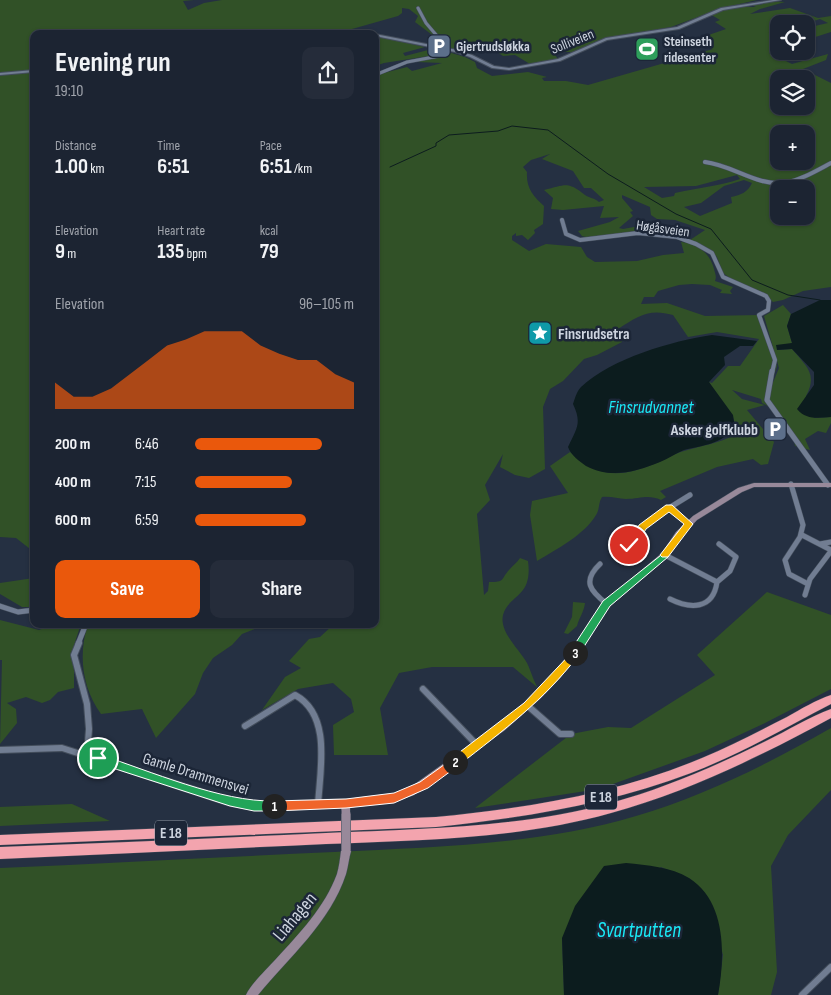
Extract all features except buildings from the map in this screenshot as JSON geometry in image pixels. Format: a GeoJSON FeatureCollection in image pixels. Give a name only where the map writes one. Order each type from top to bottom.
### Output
{"type":"FeatureCollection","features":[{"type":"Feature","properties":{"kind":"highway","name":"E 18"},"geometry":{"type":"LineString","coordinates":[[0,840],[436,822],[502,816],[558,807],[604,796],[689,769],[831,699]]}},
{"type":"Feature","properties":{"kind":"highway","name":"E 18"},"geometry":{"type":"LineString","coordinates":[[0,853],[437,834],[504,828],[609,808],[695,780],[769,746],[831,712]]}},
{"type":"Feature","properties":{"kind":"main road","name":"Gamle Drammensvei"},"geometry":{"type":"LineString","coordinates":[[346,803],[403,796],[424,785],[478,746],[528,706],[569,661],[607,604],[665,555],[689,524],[746,487],[766,484],[829,485]]}},
{"type":"Feature","properties":{"kind":"main road","name":"Liahagen"},"geometry":{"type":"LineString","coordinates":[[250,995],[330,900],[341,876],[346,851],[346,803]]}},
{"type":"Feature","properties":{"kind":"street","name":"Solliveien"},"geometry":{"type":"LineString","coordinates":[[379,36],[471,56],[497,69],[522,68],[559,60],[606,39],[678,28],[722,9],[779,0]]}},
{"type":"Feature","properties":{"kind":"street"},"geometry":{"type":"LineString","coordinates":[[379,72],[399,65],[439,56],[447,50],[426,23],[418,8]]}},
{"type":"Feature","properties":{"kind":"street"},"geometry":{"type":"LineString","coordinates":[[0,74],[30,71]]}},
{"type":"Feature","properties":{"kind":"street"},"geometry":{"type":"LineString","coordinates":[[705,162],[725,164],[776,183],[801,177],[831,163]]}},
{"type":"Feature","properties":{"kind":"street","name":"Høgåsveien"},"geometry":{"type":"LineString","coordinates":[[562,220],[566,234],[575,239],[587,240],[644,234],[686,240],[700,245],[712,253],[718,270],[723,277],[766,296],[769,301],[768,310],[759,315],[775,360],[767,390],[767,400],[807,452],[829,485]]}},
{"type":"Feature","properties":{"kind":"street"},"geometry":{"type":"LineString","coordinates":[[791,484],[803,523],[802,535],[785,560],[789,574],[808,584]]}},
{"type":"Feature","properties":{"kind":"street"},"geometry":{"type":"LineString","coordinates":[[616,550],[635,541],[642,527],[690,495]]}},
{"type":"Feature","properties":{"kind":"street"},"geometry":{"type":"LineString","coordinates":[[669,508],[689,524]]}},
{"type":"Feature","properties":{"kind":"street"},"geometry":{"type":"LineString","coordinates":[[802,535],[831,551],[808,584],[804,595]]}},
{"type":"Feature","properties":{"kind":"street"},"geometry":{"type":"LineString","coordinates":[[819,544],[831,542]]}},
{"type":"Feature","properties":{"kind":"street"},"geometry":{"type":"LineString","coordinates":[[670,598],[688,607],[696,606],[711,596],[716,589],[717,582],[729,572],[736,560],[736,556],[719,544]]}},
{"type":"Feature","properties":{"kind":"street"},"geometry":{"type":"LineString","coordinates":[[665,555],[717,582]]}},
{"type":"Feature","properties":{"kind":"street"},"geometry":{"type":"LineString","coordinates":[[600,564],[591,574],[589,582],[592,592],[607,604]]}},
{"type":"Feature","properties":{"kind":"street"},"geometry":{"type":"LineString","coordinates":[[0,606],[18,612],[30,610]]}},
{"type":"Feature","properties":{"kind":"street"},"geometry":{"type":"LineString","coordinates":[[84,628],[74,655],[81,670],[85,692],[88,727],[87,755]]}},
{"type":"Feature","properties":{"kind":"street"},"geometry":{"type":"LineString","coordinates":[[423,689],[478,746]]}},
{"type":"Feature","properties":{"kind":"street"},"geometry":{"type":"LineString","coordinates":[[245,726],[295,695],[300,696],[313,710],[320,724],[321,737],[318,805]]}},
{"type":"Feature","properties":{"kind":"street"},"geometry":{"type":"LineString","coordinates":[[528,706],[560,734],[571,734]]}},
{"type":"Feature","properties":{"kind":"street","name":"Gamle Drammensvei"},"geometry":{"type":"LineString","coordinates":[[0,750],[50,747],[87,755],[242,804],[254,806],[346,803]]}},
{"type":"Feature","properties":{"kind":"street"},"geometry":{"type":"LineString","coordinates":[[802,995],[831,967]]}},
{"type":"Feature","properties":{"kind":"green space"},"geometry":{"type":"Polygon","coordinates":[[[0,0],[194,0],[183,1],[188,10],[204,3],[222,0],[757,0],[722,8],[671,27],[606,38],[574,52],[560,52],[555,55],[558,59],[530,64],[515,55],[503,56],[491,48],[463,52],[451,49],[415,22],[418,16],[409,9],[402,8],[402,13],[398,16],[352,29],[353,30],[30,30],[30,549],[16,538],[0,537],[0,0]]]}},
{"type":"Feature","properties":{"kind":"green space"},"geometry":{"type":"Polygon","coordinates":[[[770,1],[785,2],[750,14],[790,8],[810,15],[770,15],[770,32],[768,33],[770,33],[770,60],[784,60],[792,64],[815,60],[815,58],[828,54],[826,60],[803,69],[805,70],[770,70],[770,115],[815,115],[815,75],[831,83],[831,287],[803,291],[783,300],[773,302],[758,290],[739,286],[723,273],[717,257],[712,251],[690,240],[705,230],[675,220],[657,219],[651,215],[650,207],[622,195],[622,198],[633,211],[630,212],[633,216],[619,228],[623,229],[650,224],[658,233],[590,238],[582,236],[578,231],[610,222],[619,217],[600,218],[604,206],[563,210],[551,209],[553,198],[544,190],[566,185],[599,202],[604,200],[591,188],[584,188],[573,171],[542,159],[550,154],[531,160],[523,167],[527,172],[531,191],[544,206],[543,224],[534,230],[535,233],[528,240],[522,235],[516,236],[516,233],[512,236],[512,240],[529,251],[546,244],[581,247],[587,257],[595,262],[637,261],[663,255],[684,253],[681,242],[692,244],[702,250],[712,263],[716,275],[715,281],[733,287],[730,291],[732,294],[720,293],[722,290],[710,285],[679,285],[658,291],[654,297],[644,297],[641,304],[667,303],[705,316],[761,315],[777,366],[769,392],[779,368],[764,316],[783,305],[791,314],[787,326],[792,343],[777,350],[792,349],[809,371],[811,382],[806,396],[814,418],[831,417],[831,423],[826,433],[818,431],[805,439],[810,450],[795,446],[794,440],[783,421],[773,410],[762,403],[761,399],[732,390],[742,399],[765,405],[747,410],[774,442],[768,464],[761,465],[753,459],[717,467],[660,491],[666,497],[661,500],[648,497],[626,499],[602,497],[597,513],[585,529],[570,541],[537,561],[530,515],[532,501],[568,493],[550,466],[570,452],[581,461],[602,471],[623,473],[646,467],[681,452],[735,435],[734,419],[709,382],[712,383],[728,366],[740,366],[759,339],[717,332],[688,337],[673,315],[657,312],[644,314],[618,329],[622,342],[597,355],[584,359],[563,381],[550,389],[543,407],[545,469],[529,478],[515,475],[500,467],[503,454],[485,485],[490,500],[477,514],[484,595],[488,591],[489,582],[502,580],[520,558],[528,561],[529,573],[527,582],[520,594],[506,608],[503,621],[507,634],[527,663],[538,688],[513,667],[432,667],[399,673],[380,708],[388,755],[334,755],[333,725],[354,712],[351,699],[333,683],[298,689],[262,710],[285,677],[301,668],[289,661],[309,639],[320,637],[330,628],[379,628],[379,73],[407,67],[412,71],[442,63],[417,62],[448,52],[475,62],[477,68],[492,76],[528,72],[547,77],[542,78],[544,81],[566,81],[588,85],[713,49],[694,40],[726,29],[715,22],[720,20],[710,14],[734,7],[756,7],[751,5],[760,3],[760,5],[770,1]],[[737,175],[696,186],[644,187],[662,198],[674,196],[675,193],[740,179],[737,175]],[[744,180],[724,186],[701,203],[684,207],[700,216],[732,203],[731,197],[744,193],[752,183],[744,180]]]}},
{"type":"Feature","properties":{"kind":"green space"},"geometry":{"type":"Polygon","coordinates":[[[831,16],[831,32],[815,37],[815,26],[828,23],[820,19],[815,21],[815,17],[831,16]]]}},
{"type":"Feature","properties":{"kind":"green space"},"geometry":{"type":"Polygon","coordinates":[[[379,37],[425,47],[403,53],[405,56],[434,49],[428,52],[435,55],[379,65],[379,37]]]}},
{"type":"Feature","properties":{"kind":"green space"},"geometry":{"type":"Polygon","coordinates":[[[30,579],[30,607],[22,607],[0,594],[0,583],[30,579]]]}},
{"type":"Feature","properties":{"kind":"green space"},"geometry":{"type":"Polygon","coordinates":[[[767,592],[831,615],[831,689],[705,751],[599,789],[475,808],[571,734],[608,727],[631,728],[715,675],[697,655],[767,592]]]}},
{"type":"Feature","properties":{"kind":"green space"},"geometry":{"type":"Polygon","coordinates":[[[573,602],[585,603],[577,626],[568,634],[564,633],[572,617],[573,602]]]}},
{"type":"Feature","properties":{"kind":"green space"},"geometry":{"type":"Polygon","coordinates":[[[0,620],[39,630],[44,628],[80,628],[71,654],[74,688],[58,692],[50,700],[42,703],[26,697],[7,703],[16,709],[17,723],[0,744],[2,660],[0,660],[0,620]]]}},
{"type":"Feature","properties":{"kind":"green space"},"geometry":{"type":"Polygon","coordinates":[[[87,628],[257,628],[242,634],[232,645],[213,658],[203,673],[195,694],[156,738],[142,709],[101,714],[86,682],[83,659],[87,628]]]}},
{"type":"Feature","properties":{"kind":"green space"},"geometry":{"type":"Polygon","coordinates":[[[831,728],[831,790],[788,835],[771,866],[777,972],[771,995],[718,995],[723,955],[708,898],[690,879],[661,867],[562,938],[564,995],[0,995],[0,868],[448,846],[524,839],[562,833],[636,816],[687,799],[736,778],[831,728]]]}},
{"type":"Feature","properties":{"kind":"green space"},"geometry":{"type":"Polygon","coordinates":[[[72,804],[110,821],[0,826],[0,807],[72,804]]]}},
{"type":"Feature","properties":{"kind":"water"},"geometry":{"type":"Polygon","coordinates":[[[820,300],[831,300],[831,417],[817,418],[808,417],[797,409],[814,385],[814,372],[792,349],[777,350],[776,345],[792,343],[787,326],[791,314],[820,300]]]}},
{"type":"Feature","properties":{"kind":"water","name":"Finsrudvannet"},"geometry":{"type":"Polygon","coordinates":[[[712,335],[757,341],[753,346],[740,346],[724,357],[725,365],[709,382],[733,415],[735,428],[718,441],[684,450],[651,466],[623,473],[595,470],[586,466],[573,455],[568,447],[578,421],[573,404],[581,387],[609,367],[643,352],[661,346],[712,335]]]}},
{"type":"Feature","properties":{"kind":"water","name":"Svartputten"},"geometry":{"type":"Polygon","coordinates":[[[626,863],[659,867],[682,874],[701,888],[711,901],[717,916],[722,948],[718,995],[564,995],[562,938],[575,906],[604,866],[626,863]]]}},
{"type":"Feature","properties":{"kind":"waterway"},"geometry":{"type":"LineString","coordinates":[[390,167],[436,146],[436,143],[449,135],[498,131],[512,126],[548,130],[608,174],[676,214],[711,229],[752,280],[788,295],[820,300]]}},
{"type":"Feature","properties":{"kind":"place","name":"Gjertrudsløkka"},"geometry":{"type":"Point","coordinates":[439,46]}},
{"type":"Feature","properties":{"kind":"place","name":"Steinseth ridesenter"},"geometry":{"type":"Point","coordinates":[647,49]}},
{"type":"Feature","properties":{"kind":"place","name":"Finsrudsetra"},"geometry":{"type":"Point","coordinates":[540,333]}},
{"type":"Feature","properties":{"kind":"place","name":"Asker golfklubb"},"geometry":{"type":"Point","coordinates":[775,429]}},
{"type":"Feature","properties":{"kind":"route"},"geometry":{"type":"LineString","coordinates":[[98,758],[230,802],[254,806],[346,803],[403,796],[424,785],[528,706],[569,661],[607,604],[665,555],[679,534],[689,524],[669,508],[642,527],[635,541],[629,545]]}}]}
